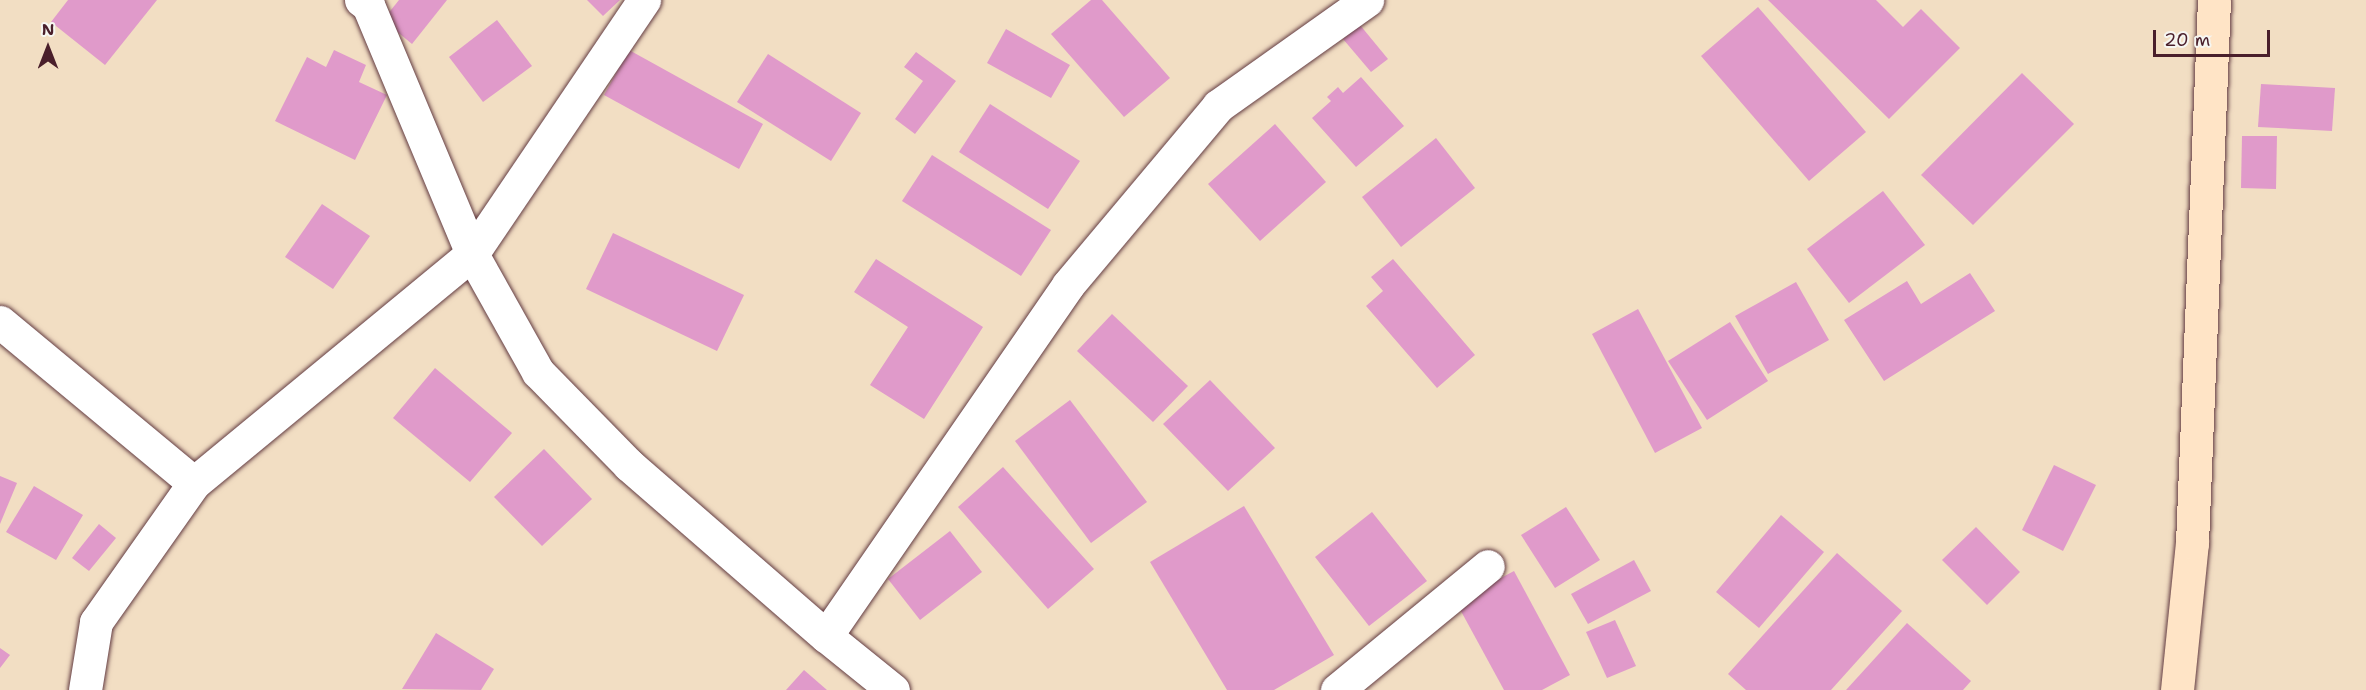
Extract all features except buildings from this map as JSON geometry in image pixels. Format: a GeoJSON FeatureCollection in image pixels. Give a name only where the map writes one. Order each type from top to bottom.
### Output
{"type":"FeatureCollection","features":[{"type":"Feature","properties":{"kind":"street"},"geometry":{"type":"LineString","coordinates":[[361,0],[368,5],[472,254],[538,372],[629,465],[826,636],[892,690]]}},
{"type":"Feature","properties":{"kind":"street"},"geometry":{"type":"LineString","coordinates":[[85,690],[96,621],[194,483],[472,254],[644,0]]}},
{"type":"Feature","properties":{"kind":"street"},"geometry":{"type":"LineString","coordinates":[[826,636],[1068,285],[1218,106],[1367,0]]}},
{"type":"Feature","properties":{"kind":"street"},"geometry":{"type":"LineString","coordinates":[[2177,690],[2192,543],[2214,0]]}},
{"type":"Feature","properties":{"kind":"street"},"geometry":{"type":"LineString","coordinates":[[0,322],[194,483]]}},
{"type":"Feature","properties":{"kind":"street"},"geometry":{"type":"LineString","coordinates":[[1337,690],[1488,566]]}}]}
